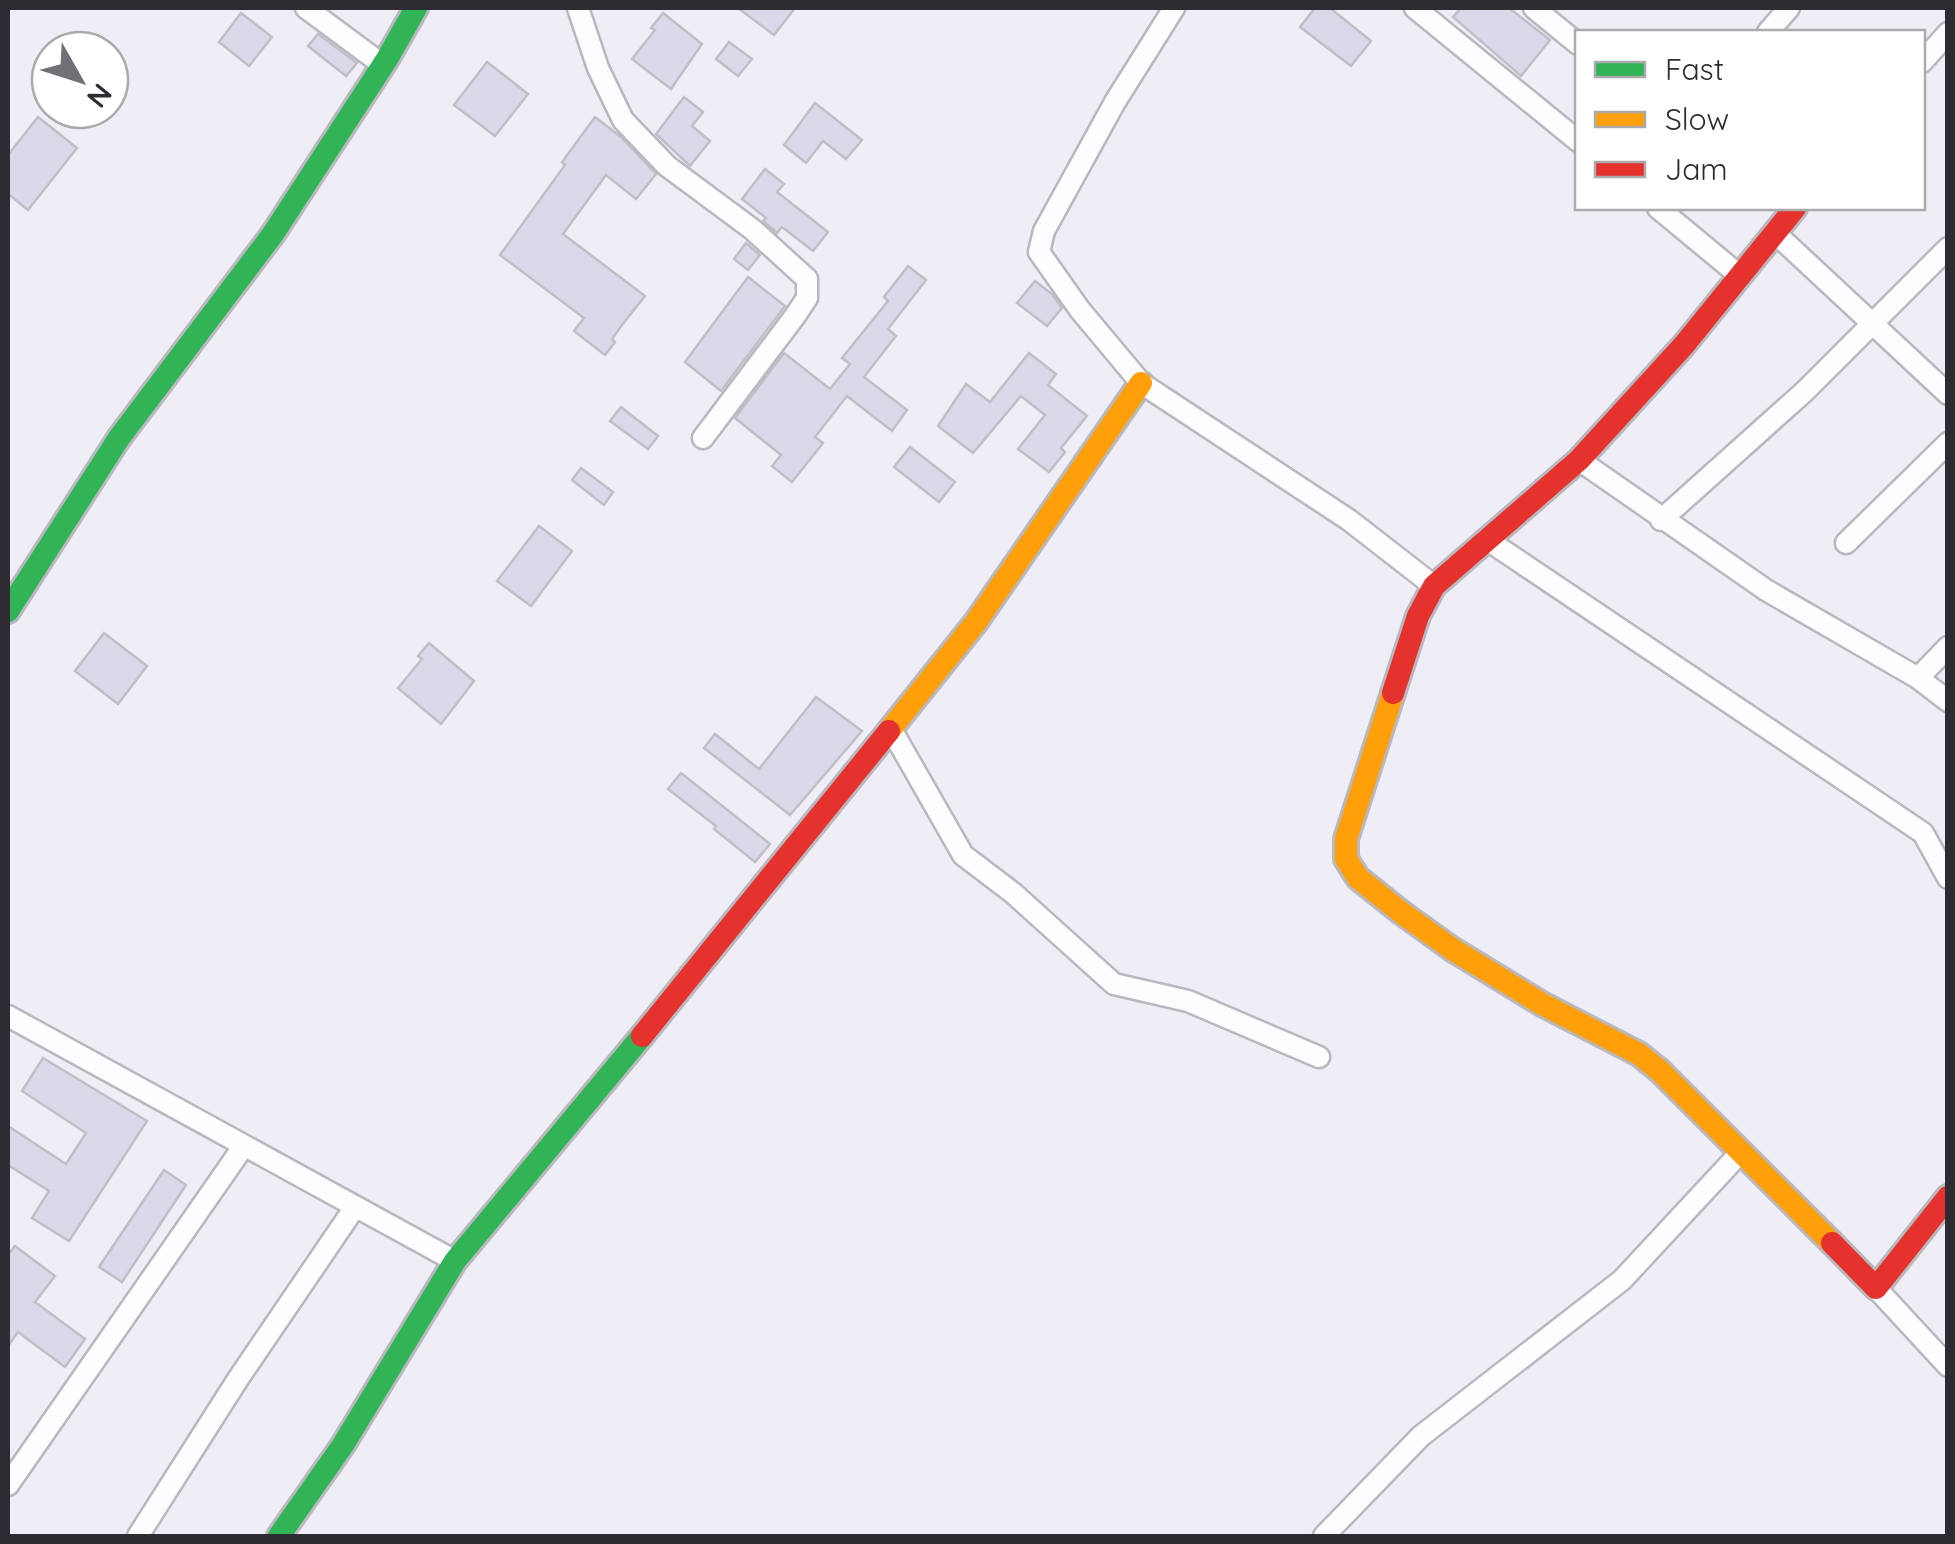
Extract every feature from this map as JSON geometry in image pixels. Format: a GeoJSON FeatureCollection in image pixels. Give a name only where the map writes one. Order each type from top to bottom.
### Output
{"type":"FeatureCollection","features":[{"type":"Feature","properties":{"kind":"street"},"geometry":{"type":"LineString","coordinates":[[306,8],[382,65]]}},
{"type":"Feature","properties":{"kind":"street"},"geometry":{"type":"LineString","coordinates":[[8,609],[119,438],[273,234],[416,8]]}},
{"type":"Feature","properties":{"kind":"street"},"geometry":{"type":"LineString","coordinates":[[578,8],[598,68],[624,120],[667,166],[752,229],[806,280],[807,298],[702,438]]}},
{"type":"Feature","properties":{"kind":"street"},"geometry":{"type":"LineString","coordinates":[[1174,8],[1115,102],[1044,232],[1040,252],[1080,310],[1141,383],[1349,520],[1434,586]]}},
{"type":"Feature","properties":{"kind":"street"},"geometry":{"type":"LineString","coordinates":[[1415,8],[1575,139]]}},
{"type":"Feature","properties":{"kind":"street"},"geometry":{"type":"LineString","coordinates":[[1534,8],[1575,42]]}},
{"type":"Feature","properties":{"kind":"street"},"geometry":{"type":"LineString","coordinates":[[1770,30],[1789,8]]}},
{"type":"Feature","properties":{"kind":"street"},"geometry":{"type":"LineString","coordinates":[[1925,59],[1948,33]]}},
{"type":"Feature","properties":{"kind":"street"},"geometry":{"type":"LineString","coordinates":[[1660,210],[1739,275]]}},
{"type":"Feature","properties":{"kind":"street"},"geometry":{"type":"LineString","coordinates":[[1948,394],[1873,324],[1782,216],[1684,346],[1578,460],[1434,586],[1418,616],[1346,839],[1346,860],[1358,878],[1452,950],[1542,1004],[1639,1054],[1660,1071],[1948,1366]]}},
{"type":"Feature","properties":{"kind":"street"},"geometry":{"type":"LineString","coordinates":[[1662,520],[1873,324],[1948,248]]}},
{"type":"Feature","properties":{"kind":"street"},"geometry":{"type":"LineString","coordinates":[[279,1536],[343,1444],[456,1260],[891,729],[1019,562],[1141,383]]}},
{"type":"Feature","properties":{"kind":"street"},"geometry":{"type":"LineString","coordinates":[[1846,542],[1948,443]]}},
{"type":"Feature","properties":{"kind":"street"},"geometry":{"type":"LineString","coordinates":[[1578,460],[1766,590],[1918,678],[1948,701]]}},
{"type":"Feature","properties":{"kind":"street"},"geometry":{"type":"LineString","coordinates":[[1486,540],[1923,832],[1948,878]]}},
{"type":"Feature","properties":{"kind":"street"},"geometry":{"type":"LineString","coordinates":[[1918,678],[1948,646]]}},
{"type":"Feature","properties":{"kind":"street"},"geometry":{"type":"LineString","coordinates":[[891,729],[964,856],[1013,893],[1114,984],[1188,1001],[1319,1057]]}},
{"type":"Feature","properties":{"kind":"street"},"geometry":{"type":"LineString","coordinates":[[8,1016],[456,1260]]}},
{"type":"Feature","properties":{"kind":"street"},"geometry":{"type":"LineString","coordinates":[[8,1484],[243,1147]]}},
{"type":"Feature","properties":{"kind":"street"},"geometry":{"type":"LineString","coordinates":[[1324,1536],[1420,1436],[1622,1280],[1740,1153]]}},
{"type":"Feature","properties":{"kind":"street"},"geometry":{"type":"LineString","coordinates":[[1876,1288],[1948,1197]]}},
{"type":"Feature","properties":{"kind":"street"},"geometry":{"type":"LineString","coordinates":[[138,1536],[238,1379],[356,1206]]}},
{"type":"Feature","properties":{"kind":"building"},"geometry":{"type":"Polygon","coordinates":[[[738,8],[795,8],[774,35],[738,8]]]}},
{"type":"Feature","properties":{"kind":"building"},"geometry":{"type":"Polygon","coordinates":[[[1315,8],[1330,8],[1371,41],[1351,66],[1300,27],[1315,8]]]}},
{"type":"Feature","properties":{"kind":"building"},"geometry":{"type":"Polygon","coordinates":[[[1461,8],[1509,8],[1550,40],[1521,76],[1453,17],[1461,8]]]}},
{"type":"Feature","properties":{"kind":"building"},"geometry":{"type":"Polygon","coordinates":[[[241,13],[272,37],[249,66],[219,42],[241,13]]]}},
{"type":"Feature","properties":{"kind":"building"},"geometry":{"type":"Polygon","coordinates":[[[663,13],[702,44],[671,89],[632,59],[663,13]]]}},
{"type":"Feature","properties":{"kind":"building"},"geometry":{"type":"Polygon","coordinates":[[[318,34],[357,63],[346,76],[308,46],[318,34]]]}},
{"type":"Feature","properties":{"kind":"building"},"geometry":{"type":"Polygon","coordinates":[[[729,42],[752,59],[738,76],[716,59],[729,42]]]}},
{"type":"Feature","properties":{"kind":"building"},"geometry":{"type":"Polygon","coordinates":[[[487,62],[528,94],[495,136],[454,105],[487,62]]]}},
{"type":"Feature","properties":{"kind":"building"},"geometry":{"type":"Polygon","coordinates":[[[684,97],[703,112],[692,126],[710,141],[690,166],[656,134],[684,97]]]}},
{"type":"Feature","properties":{"kind":"building"},"geometry":{"type":"Polygon","coordinates":[[[815,103],[862,140],[846,159],[823,141],[806,163],[784,145],[815,103]]]}},
{"type":"Feature","properties":{"kind":"building"},"geometry":{"type":"Polygon","coordinates":[[[595,117],[621,137],[656,174],[636,199],[606,175],[563,234],[645,296],[612,339],[615,342],[605,355],[574,331],[584,318],[500,255],[595,117]]]}},
{"type":"Feature","properties":{"kind":"building"},"geometry":{"type":"Polygon","coordinates":[[[30,127],[54,130],[77,148],[28,210],[8,194],[8,155],[30,127]]]}},
{"type":"Feature","properties":{"kind":"building"},"geometry":{"type":"Polygon","coordinates":[[[765,169],[784,184],[777,192],[828,232],[813,251],[782,227],[777,233],[763,221],[766,218],[742,199],[765,169]]]}},
{"type":"Feature","properties":{"kind":"building"},"geometry":{"type":"Polygon","coordinates":[[[746,243],[760,255],[748,270],[734,259],[746,243]]]}},
{"type":"Feature","properties":{"kind":"building"},"geometry":{"type":"Polygon","coordinates":[[[908,266],[926,280],[888,329],[896,336],[864,377],[907,410],[892,431],[847,396],[815,437],[823,443],[792,482],[772,466],[781,455],[735,418],[784,353],[830,389],[850,364],[842,358],[888,301],[884,297],[908,266]]]}},
{"type":"Feature","properties":{"kind":"building"},"geometry":{"type":"Polygon","coordinates":[[[748,277],[785,306],[721,391],[685,362],[748,277]]]}},
{"type":"Feature","properties":{"kind":"building"},"geometry":{"type":"Polygon","coordinates":[[[1035,281],[1062,308],[1047,326],[1017,303],[1035,281]]]}},
{"type":"Feature","properties":{"kind":"building"},"geometry":{"type":"Polygon","coordinates":[[[1029,353],[1056,374],[1048,385],[1087,416],[1061,448],[1065,452],[1049,472],[1018,449],[1045,415],[1021,396],[973,453],[938,426],[966,384],[990,402],[1029,353]]]}},
{"type":"Feature","properties":{"kind":"building"},"geometry":{"type":"Polygon","coordinates":[[[621,407],[658,436],[648,449],[610,421],[621,407]]]}},
{"type":"Feature","properties":{"kind":"building"},"geometry":{"type":"Polygon","coordinates":[[[910,447],[955,482],[939,502],[894,467],[910,447]]]}},
{"type":"Feature","properties":{"kind":"building"},"geometry":{"type":"Polygon","coordinates":[[[581,468],[613,492],[604,505],[572,480],[581,468]]]}},
{"type":"Feature","properties":{"kind":"building"},"geometry":{"type":"Polygon","coordinates":[[[539,526],[572,551],[531,606],[497,581],[539,526]]]}},
{"type":"Feature","properties":{"kind":"building"},"geometry":{"type":"Polygon","coordinates":[[[104,633],[147,666],[118,704],[75,671],[104,633]]]}},
{"type":"Feature","properties":{"kind":"building"},"geometry":{"type":"Polygon","coordinates":[[[429,643],[474,681],[441,724],[398,688],[422,659],[418,656],[429,643]]]}},
{"type":"Feature","properties":{"kind":"building"},"geometry":{"type":"Polygon","coordinates":[[[816,697],[862,731],[790,815],[704,748],[715,734],[759,769],[816,697]]]}},
{"type":"Feature","properties":{"kind":"building"},"geometry":{"type":"Polygon","coordinates":[[[681,773],[770,844],[755,862],[668,789],[681,773]]]}},
{"type":"Feature","properties":{"kind":"building"},"geometry":{"type":"Polygon","coordinates":[[[43,1058],[147,1121],[69,1241],[32,1218],[49,1191],[8,1165],[8,1126],[66,1164],[86,1133],[22,1091],[43,1058]]]}},
{"type":"Feature","properties":{"kind":"building"},"geometry":{"type":"Polygon","coordinates":[[[164,1170],[186,1185],[122,1282],[99,1267],[164,1170]]]}},
{"type":"Feature","properties":{"kind":"building"},"geometry":{"type":"Polygon","coordinates":[[[15,1246],[55,1276],[35,1302],[85,1339],[65,1367],[18,1332],[8,1346],[8,1255],[15,1246]]]}},
{"type":"Feature","properties":{"kind":"traffic: fast"},"geometry":{"type":"LineString","coordinates":[[8,611],[119,438],[273,234],[416,8]]}},
{"type":"Feature","properties":{"kind":"traffic: fast"},"geometry":{"type":"LineString","coordinates":[[279,1536],[343,1445],[455,1261],[642,1036]]}},
{"type":"Feature","properties":{"kind":"traffic: slow"},"geometry":{"type":"LineString","coordinates":[[889,731],[976,622],[1141,383]]}},
{"type":"Feature","properties":{"kind":"traffic: slow"},"geometry":{"type":"LineString","coordinates":[[1393,693],[1346,839],[1346,859],[1358,878],[1452,949],[1542,1004],[1639,1054],[1832,1243]]}},
{"type":"Feature","properties":{"kind":"traffic: jam"},"geometry":{"type":"LineString","coordinates":[[1393,693],[1418,616],[1434,586],[1579,460],[1684,345],[1793,210]]}},
{"type":"Feature","properties":{"kind":"traffic: jam"},"geometry":{"type":"LineString","coordinates":[[642,1036],[889,731]]}},
{"type":"Feature","properties":{"kind":"traffic: jam"},"geometry":{"type":"LineString","coordinates":[[1832,1243],[1876,1288],[1948,1197]]}}]}
